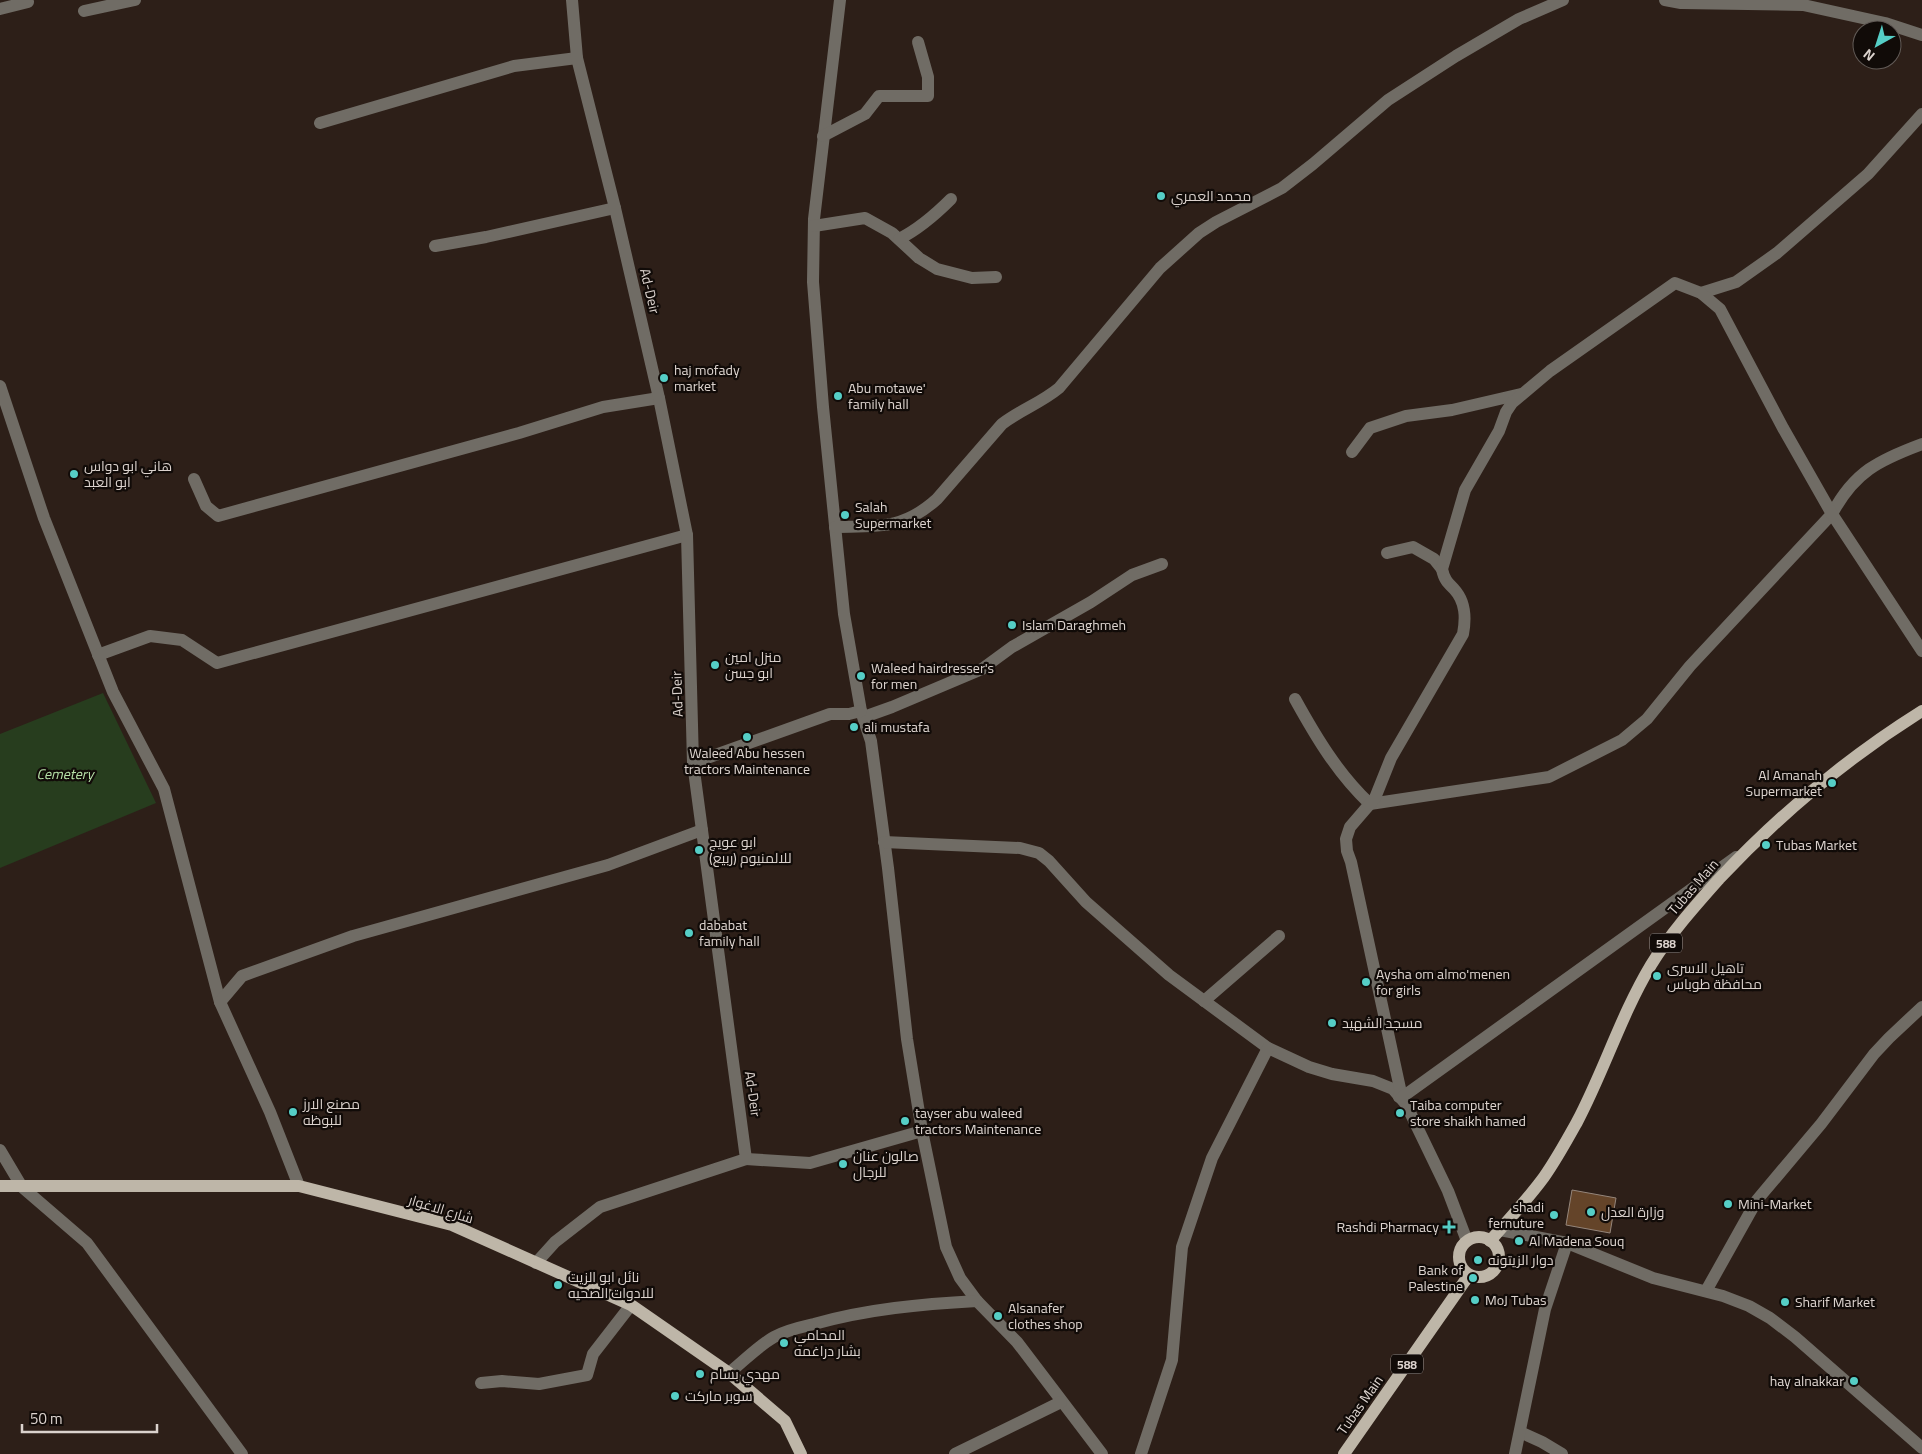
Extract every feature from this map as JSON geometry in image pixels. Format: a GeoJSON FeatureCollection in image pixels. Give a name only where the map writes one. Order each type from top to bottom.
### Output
{"type":"FeatureCollection","features":[{"type":"Feature","properties":{"kind":"main road","name":"Tubas Main"},"geometry":{"type":"LineString","coordinates":[[1490,1241],[1544,1177],[1576,1123],[1595,1086],[1629,1004],[1652,963],[1688,913],[1749,847],[1792,807],[1838,769],[1886,734],[1922,711]]}},
{"type":"Feature","properties":{"kind":"main road","name":"شارع الاغوار"},"geometry":{"type":"LineString","coordinates":[[0,1186],[300,1186],[452,1225],[631,1305],[729,1373],[785,1422],[801,1454]]}},
{"type":"Feature","properties":{"kind":"main road"},"geometry":{"type":"LineString","coordinates":[[1478,1237],[1490,1241],[1495,1246],[1499,1258],[1494,1270],[1482,1277],[1469,1275],[1464,1271],[1458,1259],[1462,1246],[1467,1240],[1478,1237]]}},
{"type":"Feature","properties":{"kind":"main road","name":"Tubas Main"},"geometry":{"type":"LineString","coordinates":[[1344,1454],[1469,1275]]}},
{"type":"Feature","properties":{"kind":"street"},"geometry":{"type":"LineString","coordinates":[[84,11],[135,0]]}},
{"type":"Feature","properties":{"kind":"street","name":"Ad-Deir"},"geometry":{"type":"LineString","coordinates":[[572,0],[577,58],[615,208],[659,398],[687,535],[694,763],[746,1159]]}},
{"type":"Feature","properties":{"kind":"street"},"geometry":{"type":"LineString","coordinates":[[840,0],[814,226],[813,282],[844,614],[862,714],[871,741],[907,1039],[922,1131],[946,1247],[960,1278],[977,1301],[1017,1342],[1102,1454]]}},
{"type":"Feature","properties":{"kind":"street"},"geometry":{"type":"LineString","coordinates":[[835,527],[892,524],[916,515],[926,508],[1002,424],[1011,417],[1040,403],[1059,388],[1160,268],[1182,246],[1216,222],[1282,188],[1395,96],[1456,56],[1519,19],[1563,0]]}},
{"type":"Feature","properties":{"kind":"street"},"geometry":{"type":"LineString","coordinates":[[1666,0],[1682,3],[1805,3],[1885,23],[1922,35]]}},
{"type":"Feature","properties":{"kind":"street"},"geometry":{"type":"LineString","coordinates":[[0,9],[28,2]]}},
{"type":"Feature","properties":{"kind":"street"},"geometry":{"type":"LineString","coordinates":[[824,136],[865,114],[879,96],[928,96],[928,77],[918,42]]}},
{"type":"Feature","properties":{"kind":"street"},"geometry":{"type":"LineString","coordinates":[[320,122],[514,66],[577,58]]}},
{"type":"Feature","properties":{"kind":"street"},"geometry":{"type":"LineString","coordinates":[[1701,292],[1736,282],[1777,253],[1868,174],[1922,114]]}},
{"type":"Feature","properties":{"kind":"street"},"geometry":{"type":"LineString","coordinates":[[899,239],[927,222],[951,199]]}},
{"type":"Feature","properties":{"kind":"street"},"geometry":{"type":"LineString","coordinates":[[435,246],[486,237],[615,208]]}},
{"type":"Feature","properties":{"kind":"street"},"geometry":{"type":"LineString","coordinates":[[814,226],[865,218],[892,234],[919,258],[937,269],[972,278],[996,277]]}},
{"type":"Feature","properties":{"kind":"street"},"geometry":{"type":"LineString","coordinates":[[1442,569],[1465,490],[1499,431],[1506,412],[1521,394],[1550,371],[1675,283],[1701,292],[1712,300],[1728,321],[1783,428],[1832,514],[1922,651]]}},
{"type":"Feature","properties":{"kind":"street"},"geometry":{"type":"LineString","coordinates":[[0,386],[44,518],[113,692],[164,789],[220,1002],[270,1112],[300,1186]]}},
{"type":"Feature","properties":{"kind":"street"},"geometry":{"type":"LineString","coordinates":[[1352,452],[1370,428],[1406,416],[1452,410],[1521,394]]}},
{"type":"Feature","properties":{"kind":"street"},"geometry":{"type":"LineString","coordinates":[[194,478],[206,506],[218,516],[510,436],[603,407],[659,398]]}},
{"type":"Feature","properties":{"kind":"street"},"geometry":{"type":"LineString","coordinates":[[1370,804],[1549,777],[1622,740],[1634,732],[1647,719],[1690,666],[1832,514],[1842,495],[1858,477],[1877,463],[1922,444]]}},
{"type":"Feature","properties":{"kind":"street"},"geometry":{"type":"LineString","coordinates":[[98,655],[150,636],[182,640],[217,663],[687,535]]}},
{"type":"Feature","properties":{"kind":"street"},"geometry":{"type":"LineString","coordinates":[[1387,553],[1413,547],[1434,559],[1442,569],[1445,580],[1460,596],[1465,624],[1462,634],[1391,758],[1379,789],[1370,804],[1350,827],[1346,839],[1347,852],[1401,1092],[1400,1098]]}},
{"type":"Feature","properties":{"kind":"street"},"geometry":{"type":"LineString","coordinates":[[694,763],[830,714],[862,714],[892,707],[982,669],[1012,647],[1082,607],[1132,575],[1162,564]]}},
{"type":"Feature","properties":{"kind":"street"},"geometry":{"type":"LineString","coordinates":[[1295,699],[1316,737],[1353,787],[1370,804]]}},
{"type":"Feature","properties":{"kind":"street"},"geometry":{"type":"LineString","coordinates":[[220,1002],[242,976],[353,936],[608,865],[702,830]]}},
{"type":"Feature","properties":{"kind":"street"},"geometry":{"type":"LineString","coordinates":[[884,842],[1020,848],[1039,853],[1096,911],[1169,975],[1268,1048],[1309,1067],[1332,1074],[1385,1084],[1406,1104],[1448,1192],[1467,1240]]}},
{"type":"Feature","properties":{"kind":"street"},"geometry":{"type":"LineString","coordinates":[[1400,1098],[1749,847]]}},
{"type":"Feature","properties":{"kind":"street"},"geometry":{"type":"LineString","coordinates":[[1204,1001],[1279,936]]}},
{"type":"Feature","properties":{"kind":"street"},"geometry":{"type":"LineString","coordinates":[[1706,1291],[1757,1200],[1821,1124],[1874,1054],[1922,1007]]}},
{"type":"Feature","properties":{"kind":"street"},"geometry":{"type":"LineString","coordinates":[[1141,1454],[1172,1360],[1182,1246],[1212,1158],[1268,1048]]}},
{"type":"Feature","properties":{"kind":"street"},"geometry":{"type":"LineString","coordinates":[[536,1263],[555,1242],[600,1207],[746,1159],[810,1163],[922,1131]]}},
{"type":"Feature","properties":{"kind":"street"},"geometry":{"type":"LineString","coordinates":[[0,1150],[22,1187],[87,1243],[242,1454]]}},
{"type":"Feature","properties":{"kind":"street"},"geometry":{"type":"LineString","coordinates":[[1500,1230],[1566,1243],[1653,1278],[1706,1291],[1748,1306],[1778,1324],[1919,1448]]}},
{"type":"Feature","properties":{"kind":"street"},"geometry":{"type":"LineString","coordinates":[[1515,1454],[1545,1309],[1566,1243]]}},
{"type":"Feature","properties":{"kind":"street"},"geometry":{"type":"LineString","coordinates":[[729,1373],[773,1337],[784,1332],[822,1321],[869,1312],[914,1305],[977,1301]]}},
{"type":"Feature","properties":{"kind":"street"},"geometry":{"type":"LineString","coordinates":[[481,1383],[502,1381],[539,1384],[587,1375],[593,1354],[631,1305]]}},
{"type":"Feature","properties":{"kind":"street"},"geometry":{"type":"LineString","coordinates":[[955,1454],[1061,1402]]}},
{"type":"Feature","properties":{"kind":"street"},"geometry":{"type":"LineString","coordinates":[[1520,1432],[1562,1454]]}},
{"type":"Feature","properties":{"kind":"green space","name":"Cemetery"},"geometry":{"type":"Polygon","coordinates":[[[103,693],[156,803],[0,868],[0,734],[103,693]]]}},
{"type":"Feature","properties":{"kind":"building","name":"وزارة العدل"},"geometry":{"type":"Polygon","coordinates":[[[1572,1190],[1616,1198],[1610,1233],[1566,1225],[1572,1190]]]}},
{"type":"Feature","properties":{"kind":"place","name":"محمد العمري"},"geometry":{"type":"Point","coordinates":[1161,196]}},
{"type":"Feature","properties":{"kind":"place","name":"haj mofady market"},"geometry":{"type":"Point","coordinates":[664,378]}},
{"type":"Feature","properties":{"kind":"place","name":"Abu motawe' family hall"},"geometry":{"type":"Point","coordinates":[838,396]}},
{"type":"Feature","properties":{"kind":"place","name":"هاني ابو دواس ابو العبد"},"geometry":{"type":"Point","coordinates":[74,474]}},
{"type":"Feature","properties":{"kind":"place","name":"Salah Supermarket"},"geometry":{"type":"Point","coordinates":[845,515]}},
{"type":"Feature","properties":{"kind":"place","name":"Islam Daraghmeh"},"geometry":{"type":"Point","coordinates":[1012,625]}},
{"type":"Feature","properties":{"kind":"place","name":"منزل امين ابو حِسن"},"geometry":{"type":"Point","coordinates":[715,665]}},
{"type":"Feature","properties":{"kind":"place","name":"Waleed hairdresser's for men"},"geometry":{"type":"Point","coordinates":[861,676]}},
{"type":"Feature","properties":{"kind":"place","name":"ali mustafa"},"geometry":{"type":"Point","coordinates":[854,727]}},
{"type":"Feature","properties":{"kind":"place","name":"Waleed Abu hessen tractors Maintenance"},"geometry":{"type":"Point","coordinates":[747,737]}},
{"type":"Feature","properties":{"kind":"place","name":"Al Amanah Supermarket"},"geometry":{"type":"Point","coordinates":[1832,783]}},
{"type":"Feature","properties":{"kind":"place","name":"Tubas Market"},"geometry":{"type":"Point","coordinates":[1766,845]}},
{"type":"Feature","properties":{"kind":"place","name":"ابو عويج للالمنيوم (ربيع)"},"geometry":{"type":"Point","coordinates":[699,850]}},
{"type":"Feature","properties":{"kind":"place","name":"dababat family hall"},"geometry":{"type":"Point","coordinates":[689,933]}},
{"type":"Feature","properties":{"kind":"place","name":"تاهيل الاسرى محافظة طوباس"},"geometry":{"type":"Point","coordinates":[1657,976]}},
{"type":"Feature","properties":{"kind":"place","name":"Aysha om almo'menen for girls"},"geometry":{"type":"Point","coordinates":[1366,982]}},
{"type":"Feature","properties":{"kind":"place","name":"مسجد الشهيد"},"geometry":{"type":"Point","coordinates":[1332,1023]}},
{"type":"Feature","properties":{"kind":"place","name":"مصنع الارز للبوظه"},"geometry":{"type":"Point","coordinates":[293,1112]}},
{"type":"Feature","properties":{"kind":"place","name":"Taiba computer store shaikh hamed"},"geometry":{"type":"Point","coordinates":[1400,1113]}},
{"type":"Feature","properties":{"kind":"place","name":"tayser abu waleed tractors Maintenance"},"geometry":{"type":"Point","coordinates":[905,1121]}},
{"type":"Feature","properties":{"kind":"place","name":"صالون عنان للرجال"},"geometry":{"type":"Point","coordinates":[843,1164]}},
{"type":"Feature","properties":{"kind":"place","name":"Mini-Market"},"geometry":{"type":"Point","coordinates":[1728,1204]}},
{"type":"Feature","properties":{"kind":"place","name":"وزارة العدل"},"geometry":{"type":"Point","coordinates":[1591,1212]}},
{"type":"Feature","properties":{"kind":"place","name":"shadi fernuture"},"geometry":{"type":"Point","coordinates":[1554,1215]}},
{"type":"Feature","properties":{"kind":"place","name":"Rashdi Pharmacy"},"geometry":{"type":"Point","coordinates":[1449,1227]}},
{"type":"Feature","properties":{"kind":"place","name":"Al Madena Souq"},"geometry":{"type":"Point","coordinates":[1519,1241]}},
{"type":"Feature","properties":{"kind":"place","name":"دوار الزيتونه"},"geometry":{"type":"Point","coordinates":[1478,1260]}},
{"type":"Feature","properties":{"kind":"place","name":"Bank of Palestine"},"geometry":{"type":"Point","coordinates":[1473,1278]}},
{"type":"Feature","properties":{"kind":"place","name":"نائل ابو الزيت للادوات الصحيه"},"geometry":{"type":"Point","coordinates":[558,1285]}},
{"type":"Feature","properties":{"kind":"place","name":"MoJ Tubas"},"geometry":{"type":"Point","coordinates":[1475,1300]}},
{"type":"Feature","properties":{"kind":"place","name":"Sharif Market"},"geometry":{"type":"Point","coordinates":[1785,1302]}},
{"type":"Feature","properties":{"kind":"place","name":"Alsanafer clothes shop"},"geometry":{"type":"Point","coordinates":[998,1316]}},
{"type":"Feature","properties":{"kind":"place","name":"المحامي بشار دراغمه"},"geometry":{"type":"Point","coordinates":[784,1343]}},
{"type":"Feature","properties":{"kind":"place","name":"مهدي بسام"},"geometry":{"type":"Point","coordinates":[700,1374]}},
{"type":"Feature","properties":{"kind":"place","name":"hay alnakkar"},"geometry":{"type":"Point","coordinates":[1854,1381]}},
{"type":"Feature","properties":{"kind":"place","name":"سوبر ماركت"},"geometry":{"type":"Point","coordinates":[675,1396]}}]}
